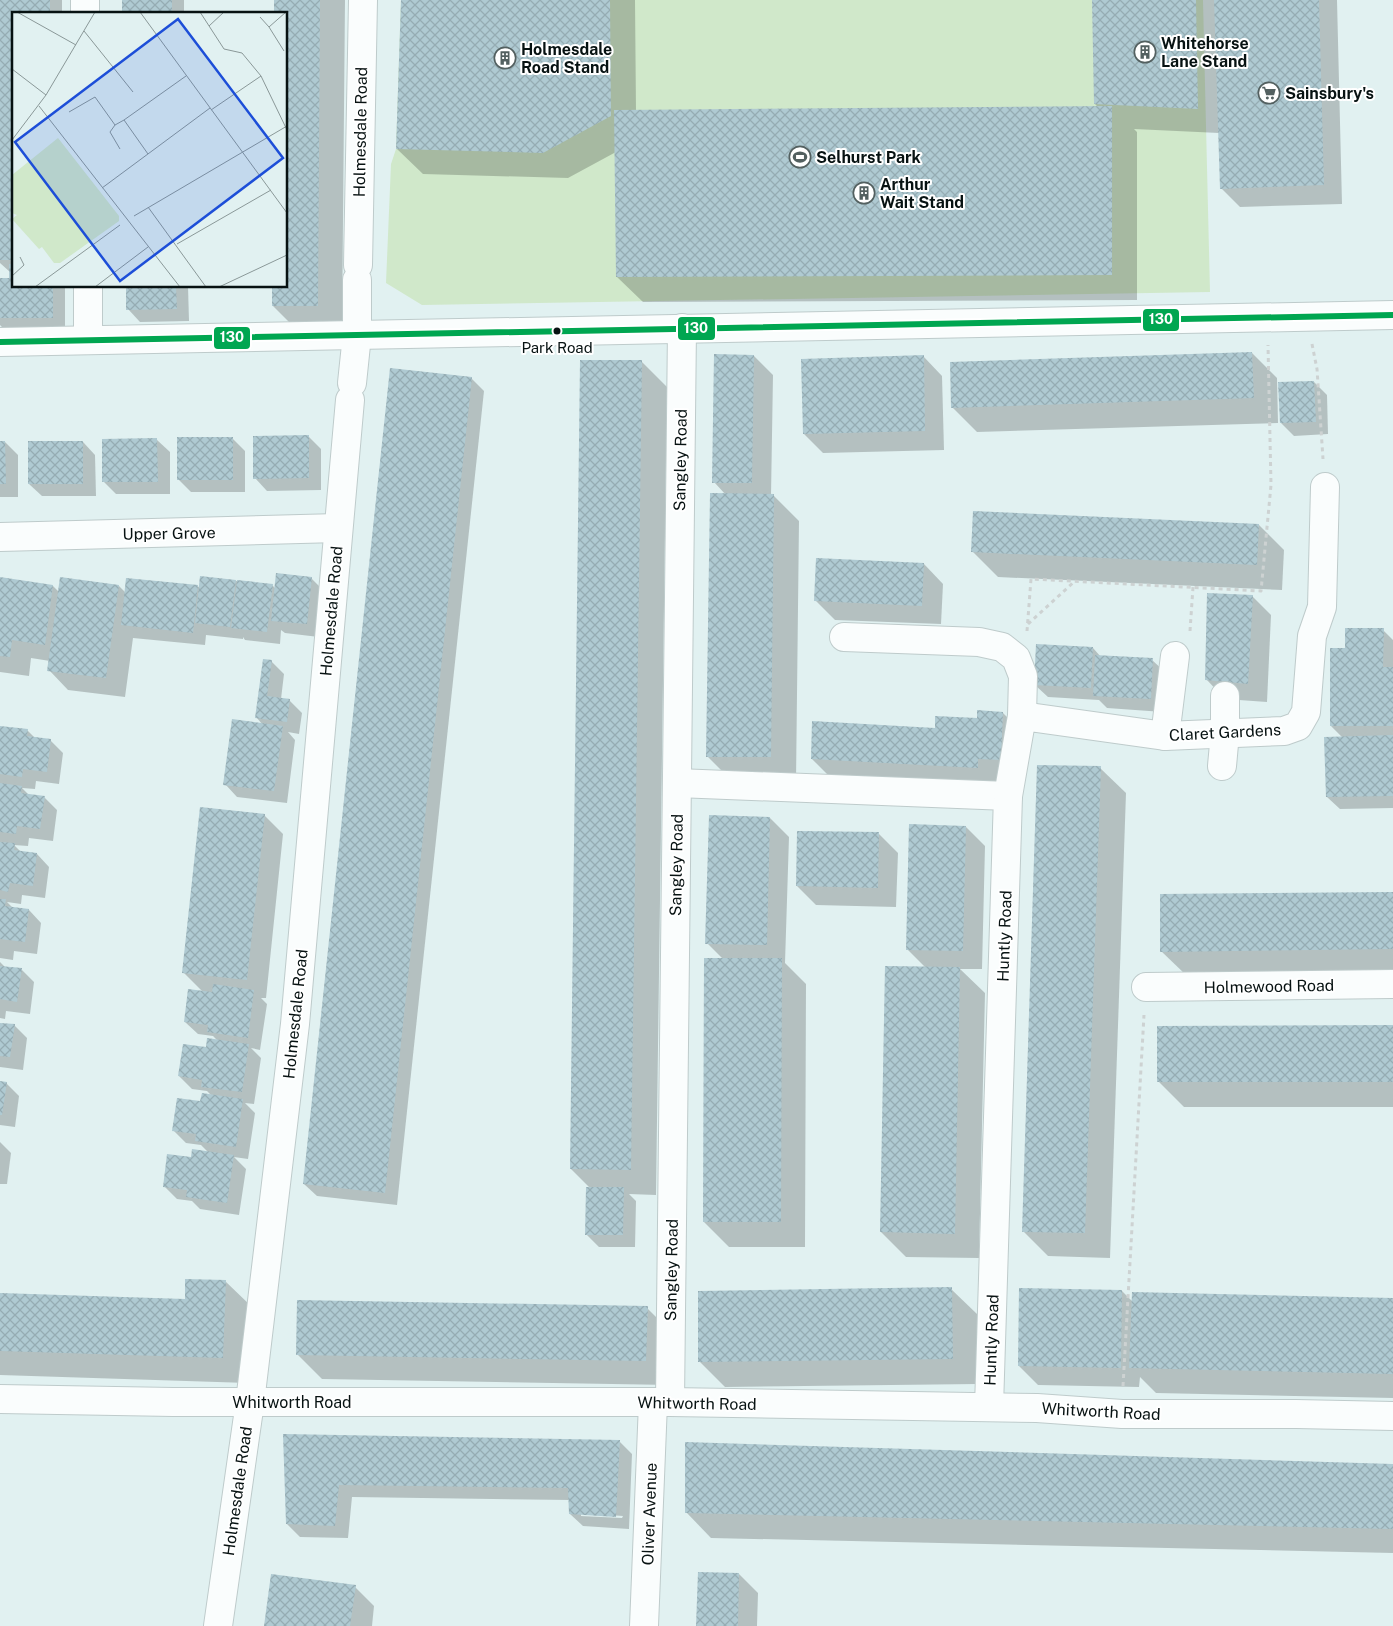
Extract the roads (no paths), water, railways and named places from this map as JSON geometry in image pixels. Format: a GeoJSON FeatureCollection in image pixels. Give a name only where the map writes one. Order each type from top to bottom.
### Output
{"type":"FeatureCollection","features":[{"type":"Feature","properties":{"kind":"street","name":"Holmesdale Road"},"geometry":{"type":"LineString","coordinates":[[218,1626],[250,1402],[296,1024],[338,528],[357,335],[363,0]]}},
{"type":"Feature","properties":{"kind":"street"},"geometry":{"type":"LineString","coordinates":[[88,288],[88,340]]}},
{"type":"Feature","properties":{"kind":"street"},"geometry":{"type":"LineString","coordinates":[[0,342],[1393,315]]}},
{"type":"Feature","properties":{"kind":"street","name":"Sangley Road"},"geometry":{"type":"LineString","coordinates":[[662,1402],[677,783],[682,328]]}},
{"type":"Feature","properties":{"kind":"street","name":"Claret Gardens"},"geometry":{"type":"LineString","coordinates":[[1022,716],[1165,736],[1284,731],[1298,726],[1306,712],[1312,636],[1322,607],[1325,487]]}},
{"type":"Feature","properties":{"kind":"street","name":"Upper Grove"},"geometry":{"type":"LineString","coordinates":[[0,537],[338,528]]}},
{"type":"Feature","properties":{"kind":"street"},"geometry":{"type":"LineString","coordinates":[[677,783],[1008,796],[1022,716],[1023,676],[1016,658],[1002,648],[979,642],[844,637]]}},
{"type":"Feature","properties":{"kind":"street"},"geometry":{"type":"LineString","coordinates":[[1165,736],[1175,656]]}},
{"type":"Feature","properties":{"kind":"street"},"geometry":{"type":"LineString","coordinates":[[1222,766],[1225,734],[1225,696]]}},
{"type":"Feature","properties":{"kind":"street","name":"Huntly Road"},"geometry":{"type":"LineString","coordinates":[[989,1407],[1008,796]]}},
{"type":"Feature","properties":{"kind":"street","name":"Holmewood Road"},"geometry":{"type":"LineString","coordinates":[[1146,987],[1393,984]]}},
{"type":"Feature","properties":{"kind":"street","name":"Whitworth Road"},"geometry":{"type":"LineString","coordinates":[[0,1399],[173,1402],[662,1402],[1037,1408],[1122,1414],[1393,1416]]}},
{"type":"Feature","properties":{"kind":"street","name":"Oliver Avenue"},"geometry":{"type":"LineString","coordinates":[[644,1626],[662,1402]]}},
{"type":"Feature","properties":{"kind":"place","name":"Whitehorse Lane Stand"},"geometry":{"type":"Point","coordinates":[1145,52]}},
{"type":"Feature","properties":{"kind":"place","name":"Holmesdale Road Stand"},"geometry":{"type":"Point","coordinates":[505,58]}},
{"type":"Feature","properties":{"kind":"place","name":"Sainsbury's"},"geometry":{"type":"Point","coordinates":[1269,93]}},
{"type":"Feature","properties":{"kind":"place","name":"Selhurst Park"},"geometry":{"type":"Point","coordinates":[800,157]}},
{"type":"Feature","properties":{"kind":"place","name":"Arthur Wait Stand"},"geometry":{"type":"Point","coordinates":[864,193]}},
{"type":"Feature","properties":{"kind":"place","name":"Park Road"},"geometry":{"type":"Point","coordinates":[557,331]}}]}
